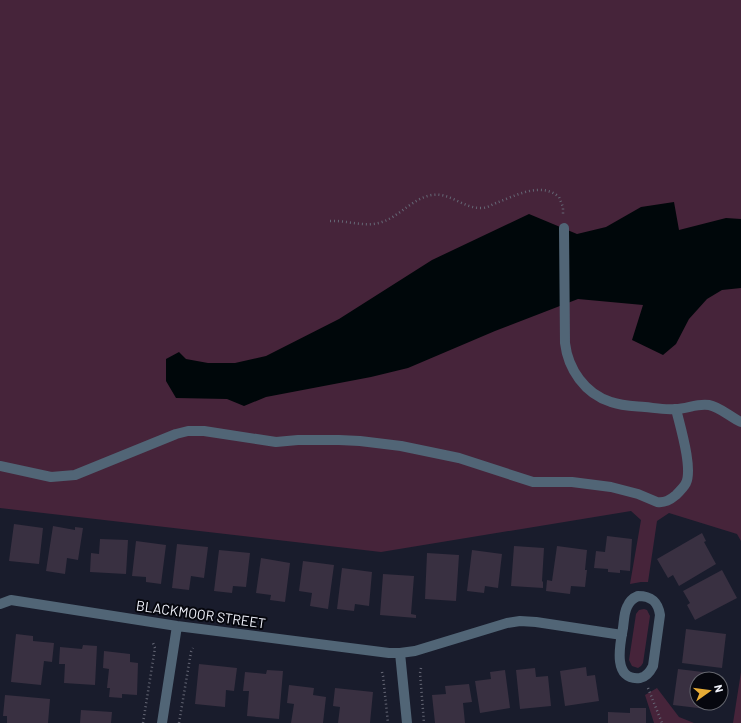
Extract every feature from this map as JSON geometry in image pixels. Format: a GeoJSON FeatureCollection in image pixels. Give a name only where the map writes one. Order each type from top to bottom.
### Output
{"type":"FeatureCollection","features":[{"type":"Feature","properties":{"kind":"street"},"geometry":{"type":"LineString","coordinates":[[564,228],[564,327],[568,360],[572,369],[585,386],[600,397],[620,405],[676,409],[707,404],[723,411],[741,422]]}},
{"type":"Feature","properties":{"kind":"street"},"geometry":{"type":"LineString","coordinates":[[0,466],[51,477],[66,476],[84,472],[176,434],[188,431],[204,431],[276,442],[298,440],[353,441],[401,446],[459,458],[533,482],[572,482],[611,487],[661,502],[666,502],[678,493],[686,482],[688,475],[684,440],[676,409]]}},
{"type":"Feature","properties":{"kind":"street"},"geometry":{"type":"LineString","coordinates":[[638,596],[642,596],[654,601],[659,607],[660,615],[654,661],[651,671],[643,678],[630,677],[622,668],[619,659],[622,635],[626,611],[632,600],[638,596]]}},
{"type":"Feature","properties":{"kind":"street","name":"BLACKMOOR STREET"},"geometry":{"type":"LineString","coordinates":[[0,604],[11,600],[176,626],[383,653],[400,653],[415,650],[507,623],[520,621],[622,635]]}},
{"type":"Feature","properties":{"kind":"street"},"geometry":{"type":"LineString","coordinates":[[162,723],[176,626]]}},
{"type":"Feature","properties":{"kind":"street"},"geometry":{"type":"LineString","coordinates":[[400,653],[407,723]]}},
{"type":"Feature","properties":{"kind":"path"},"geometry":{"type":"LineString","coordinates":[[330,220],[341,220],[366,224],[381,222],[412,204],[432,195],[440,195],[468,206],[483,208],[520,194],[539,189],[548,191],[559,197],[563,207],[564,228]]}},
{"type":"Feature","properties":{"kind":"path"},"geometry":{"type":"LineString","coordinates":[[143,723],[155,648],[154,643]]}},
{"type":"Feature","properties":{"kind":"path"},"geometry":{"type":"LineString","coordinates":[[179,723],[190,652],[193,648]]}},
{"type":"Feature","properties":{"kind":"path"},"geometry":{"type":"LineString","coordinates":[[420,668],[424,723]]}},
{"type":"Feature","properties":{"kind":"path"},"geometry":{"type":"LineString","coordinates":[[382,672],[388,723]]}},
{"type":"Feature","properties":{"kind":"path"},"geometry":{"type":"LineString","coordinates":[[649,690],[662,723]]}},
{"type":"Feature","properties":{"kind":"shaded area"},"geometry":{"type":"Polygon","coordinates":[[[0,0],[741,0],[741,541],[737,534],[669,513],[657,521],[648,582],[630,584],[641,520],[631,511],[381,552],[0,508],[0,0]]]}},
{"type":"Feature","properties":{"kind":"shaded area"},"geometry":{"type":"Polygon","coordinates":[[[674,202],[679,230],[726,218],[741,219],[741,288],[722,290],[707,299],[689,319],[676,344],[663,355],[632,340],[643,305],[578,299],[495,331],[408,368],[371,377],[266,397],[244,406],[227,399],[176,398],[166,381],[166,359],[179,352],[186,359],[208,363],[235,363],[266,356],[339,319],[432,260],[529,214],[577,234],[606,227],[641,207],[674,202]]]}},
{"type":"Feature","properties":{"kind":"shaded area"},"geometry":{"type":"Polygon","coordinates":[[[639,610],[647,610],[650,616],[643,663],[638,668],[632,666],[629,660],[636,614],[639,610]]]}},
{"type":"Feature","properties":{"kind":"shaded area"},"geometry":{"type":"Polygon","coordinates":[[[741,672],[741,723],[733,723],[741,672]]]}},
{"type":"Feature","properties":{"kind":"shaded area"},"geometry":{"type":"Polygon","coordinates":[[[657,688],[679,717],[694,723],[654,723],[645,695],[657,688]]]}},
{"type":"Feature","properties":{"kind":"building"},"geometry":{"type":"Polygon","coordinates":[[[14,524],[43,528],[39,564],[9,561],[14,524]]]}},
{"type":"Feature","properties":{"kind":"building"},"geometry":{"type":"Polygon","coordinates":[[[53,526],[75,530],[75,527],[83,528],[78,560],[67,558],[65,574],[46,571],[53,526]]]}},
{"type":"Feature","properties":{"kind":"building"},"geometry":{"type":"Polygon","coordinates":[[[702,533],[706,541],[704,542],[716,564],[679,586],[673,575],[668,578],[657,559],[702,533]]]}},
{"type":"Feature","properties":{"kind":"building"},"geometry":{"type":"Polygon","coordinates":[[[607,536],[632,539],[630,571],[620,570],[620,573],[608,572],[608,569],[594,568],[596,551],[605,552],[607,536]]]}},
{"type":"Feature","properties":{"kind":"building"},"geometry":{"type":"Polygon","coordinates":[[[100,539],[128,540],[126,574],[90,572],[91,553],[99,554],[100,539]]]}},
{"type":"Feature","properties":{"kind":"building"},"geometry":{"type":"Polygon","coordinates":[[[136,541],[166,545],[161,584],[146,582],[146,577],[132,576],[136,541]]]}},
{"type":"Feature","properties":{"kind":"building"},"geometry":{"type":"Polygon","coordinates":[[[177,544],[208,547],[204,578],[191,576],[189,590],[172,588],[177,544]]]}},
{"type":"Feature","properties":{"kind":"building"},"geometry":{"type":"Polygon","coordinates":[[[514,546],[544,548],[543,588],[511,586],[514,546]]]}},
{"type":"Feature","properties":{"kind":"building"},"geometry":{"type":"Polygon","coordinates":[[[557,546],[587,550],[585,587],[571,586],[570,594],[546,591],[547,580],[552,581],[557,546]]]}},
{"type":"Feature","properties":{"kind":"building"},"geometry":{"type":"Polygon","coordinates":[[[219,550],[250,553],[246,587],[233,586],[232,593],[214,591],[219,550]]]}},
{"type":"Feature","properties":{"kind":"building"},"geometry":{"type":"Polygon","coordinates":[[[472,550],[502,554],[498,588],[485,586],[484,593],[467,591],[472,550]]]}},
{"type":"Feature","properties":{"kind":"building"},"geometry":{"type":"Polygon","coordinates":[[[427,553],[459,555],[456,601],[425,599],[427,553]]]}},
{"type":"Feature","properties":{"kind":"building"},"geometry":{"type":"Polygon","coordinates":[[[261,558],[290,563],[285,602],[270,600],[271,595],[256,593],[261,558]]]}},
{"type":"Feature","properties":{"kind":"building"},"geometry":{"type":"Polygon","coordinates":[[[303,561],[334,565],[328,609],[310,606],[312,593],[299,591],[303,561]]]}},
{"type":"Feature","properties":{"kind":"building"},"geometry":{"type":"Polygon","coordinates":[[[342,568],[372,572],[369,606],[355,604],[354,611],[337,609],[342,568]]]}},
{"type":"Feature","properties":{"kind":"building"},"geometry":{"type":"Polygon","coordinates":[[[722,570],[737,598],[695,620],[687,605],[690,603],[683,591],[722,570]]]}},
{"type":"Feature","properties":{"kind":"building"},"geometry":{"type":"Polygon","coordinates":[[[383,574],[414,576],[411,614],[416,615],[416,618],[380,615],[383,574]]]}},
{"type":"Feature","properties":{"kind":"building"},"geometry":{"type":"Polygon","coordinates":[[[686,629],[726,634],[722,668],[682,663],[686,629]]]}},
{"type":"Feature","properties":{"kind":"building"},"geometry":{"type":"Polygon","coordinates":[[[16,634],[33,636],[33,641],[54,643],[52,662],[44,661],[41,685],[11,682],[16,634]]]}},
{"type":"Feature","properties":{"kind":"building"},"geometry":{"type":"Polygon","coordinates":[[[83,645],[97,646],[95,685],[64,683],[65,664],[59,664],[60,647],[82,649],[83,645]]]}},
{"type":"Feature","properties":{"kind":"building"},"geometry":{"type":"Polygon","coordinates":[[[104,651],[130,654],[130,662],[138,663],[137,695],[122,694],[122,698],[109,697],[110,688],[107,688],[109,669],[103,668],[104,651]]]}},
{"type":"Feature","properties":{"kind":"building"},"geometry":{"type":"Polygon","coordinates":[[[199,664],[237,668],[234,691],[226,690],[225,707],[195,704],[199,664]]]}},
{"type":"Feature","properties":{"kind":"building"},"geometry":{"type":"Polygon","coordinates":[[[586,667],[587,676],[595,675],[599,701],[565,706],[560,671],[586,667]]]}},
{"type":"Feature","properties":{"kind":"building"},"geometry":{"type":"Polygon","coordinates":[[[535,668],[536,677],[548,676],[551,706],[520,709],[516,670],[535,668]]]}},
{"type":"Feature","properties":{"kind":"building"},"geometry":{"type":"Polygon","coordinates":[[[678,669],[694,671],[689,671],[689,707],[673,705],[678,669]]]}},
{"type":"Feature","properties":{"kind":"building"},"geometry":{"type":"Polygon","coordinates":[[[267,670],[283,671],[279,719],[247,716],[249,691],[243,691],[245,672],[266,674],[267,670]]]}},
{"type":"Feature","properties":{"kind":"building"},"geometry":{"type":"Polygon","coordinates":[[[505,670],[510,708],[480,713],[475,681],[491,679],[490,672],[505,670]]]}},
{"type":"Feature","properties":{"kind":"building"},"geometry":{"type":"Polygon","coordinates":[[[469,684],[472,702],[463,703],[465,723],[435,723],[432,695],[446,694],[445,686],[469,684]]]}},
{"type":"Feature","properties":{"kind":"building"},"geometry":{"type":"Polygon","coordinates":[[[289,685],[314,688],[313,695],[326,697],[323,723],[291,723],[294,704],[287,703],[289,685]]]}},
{"type":"Feature","properties":{"kind":"building"},"geometry":{"type":"Polygon","coordinates":[[[335,688],[373,692],[370,723],[338,723],[340,707],[333,706],[335,688]]]}},
{"type":"Feature","properties":{"kind":"building"},"geometry":{"type":"Polygon","coordinates":[[[5,695],[50,699],[48,723],[7,723],[7,716],[3,716],[5,695]]]}},
{"type":"Feature","properties":{"kind":"building"},"geometry":{"type":"Polygon","coordinates":[[[630,708],[646,708],[646,723],[608,723],[608,712],[630,713],[630,708]]]}},
{"type":"Feature","properties":{"kind":"building"},"geometry":{"type":"Polygon","coordinates":[[[81,710],[112,712],[111,723],[80,723],[81,710]]]}}]}
